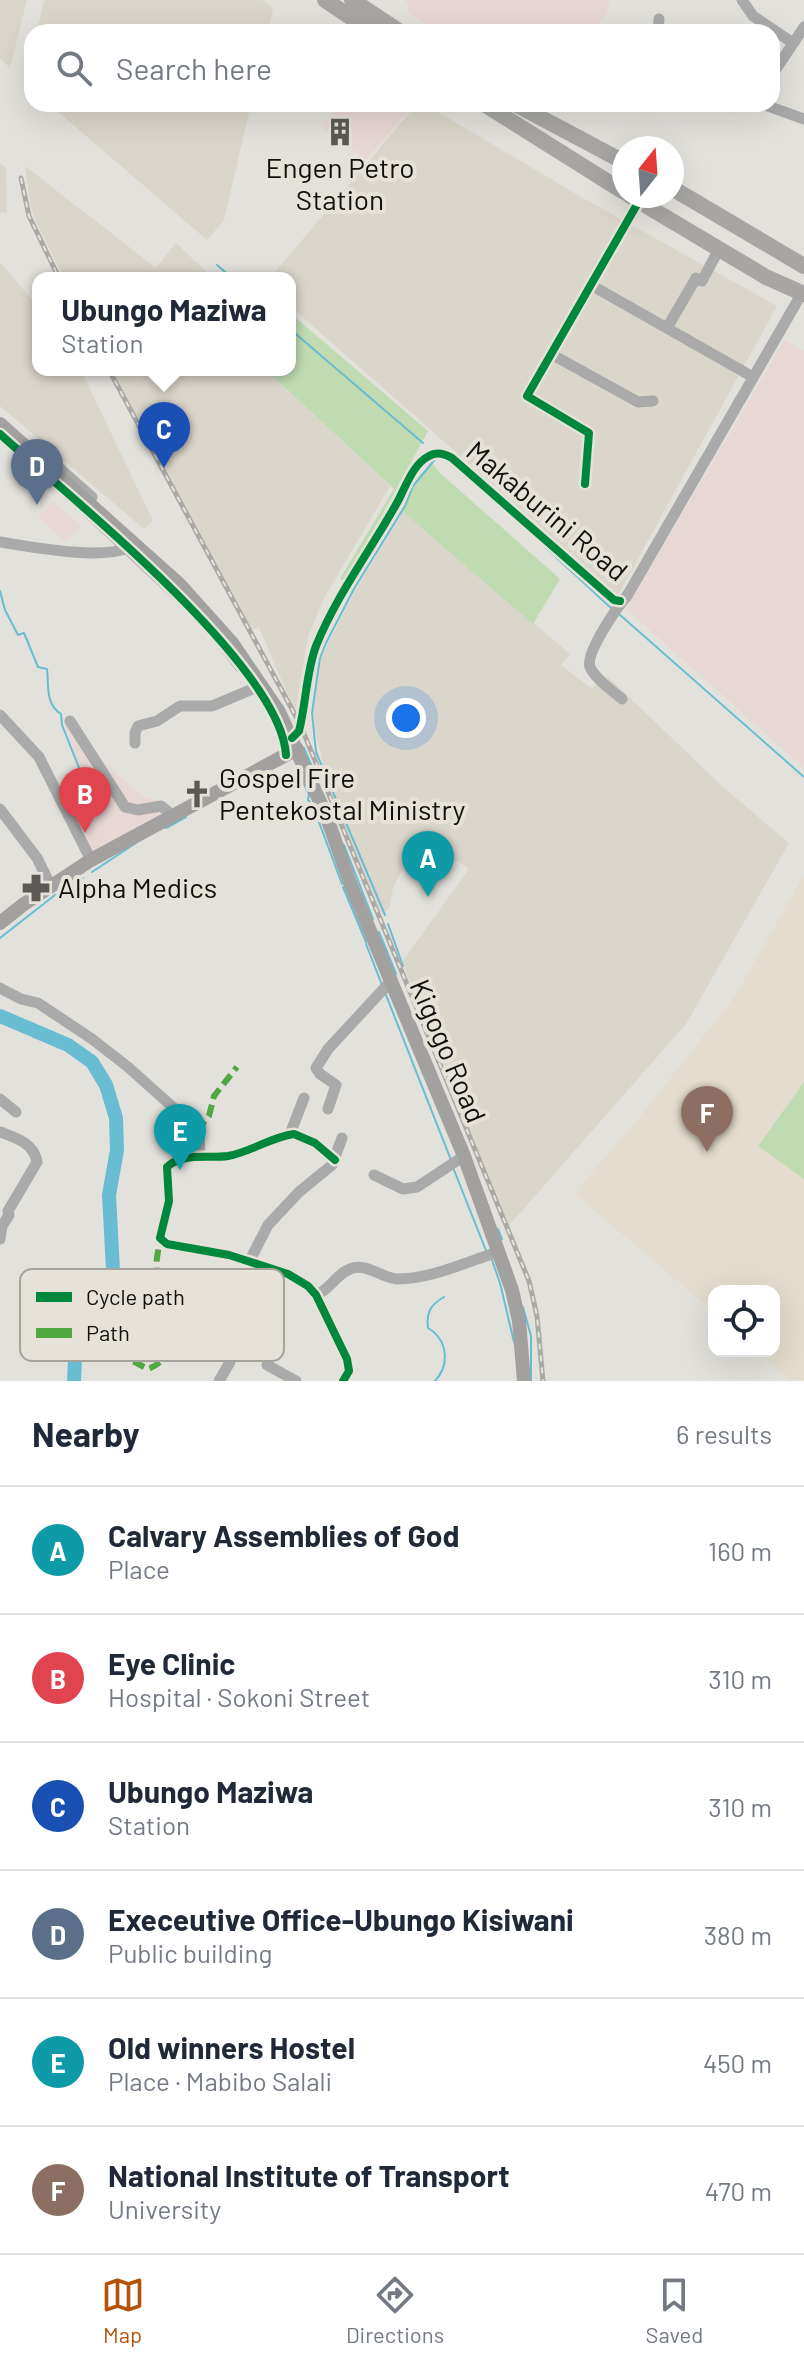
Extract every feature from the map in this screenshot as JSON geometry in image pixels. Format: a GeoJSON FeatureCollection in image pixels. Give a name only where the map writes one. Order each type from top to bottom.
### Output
{"type":"FeatureCollection","features":[{"type":"Feature","properties":{"kind":"highway"},"geometry":{"type":"LineString","coordinates":[[325,0],[361,24]]}},
{"type":"Feature","properties":{"kind":"highway"},"geometry":{"type":"LineString","coordinates":[[352,0],[388,24]]}},
{"type":"Feature","properties":{"kind":"highway"},"geometry":{"type":"LineString","coordinates":[[497,112],[612,184]]}},
{"type":"Feature","properties":{"kind":"highway"},"geometry":{"type":"LineString","coordinates":[[530,112],[612,156]]}},
{"type":"Feature","properties":{"kind":"highway"},"geometry":{"type":"LineString","coordinates":[[684,195],[804,266]]}},
{"type":"Feature","properties":{"kind":"highway"},"geometry":{"type":"LineString","coordinates":[[651,208],[766,277],[803,294]]}},
{"type":"Feature","properties":{"kind":"main road","name":"Kigogo Road"},"geometry":{"type":"LineString","coordinates":[[0,424],[130,544],[179,584],[225,634],[293,743],[464,1156],[512,1290],[519,1321],[524,1381]]}},
{"type":"Feature","properties":{"kind":"main road"},"geometry":{"type":"LineString","coordinates":[[0,923],[91,860],[293,743]]}},
{"type":"Feature","properties":{"kind":"street"},"geometry":{"type":"LineString","coordinates":[[742,0],[753,16],[765,24]]}},
{"type":"Feature","properties":{"kind":"street"},"geometry":{"type":"LineString","coordinates":[[780,63],[804,27]]}},
{"type":"Feature","properties":{"kind":"street"},"geometry":{"type":"LineString","coordinates":[[780,34],[793,43]]}},
{"type":"Feature","properties":{"kind":"street"},"geometry":{"type":"LineString","coordinates":[[780,110],[804,119]]}},
{"type":"Feature","properties":{"kind":"street"},"geometry":{"type":"LineString","coordinates":[[585,484],[589,433],[527,396],[591,285],[626,208]]}},
{"type":"Feature","properties":{"kind":"street"},"geometry":{"type":"LineString","coordinates":[[667,328],[696,278],[702,281],[719,249]]}},
{"type":"Feature","properties":{"kind":"street"},"geometry":{"type":"LineString","coordinates":[[591,285],[753,377]]}},
{"type":"Feature","properties":{"kind":"street","name":"Makaburini Road"},"geometry":{"type":"LineString","coordinates":[[293,743],[315,650],[330,614],[409,478],[426,457],[433,454],[450,456],[612,598],[620,601],[627,596],[803,294]]}},
{"type":"Feature","properties":{"kind":"street"},"geometry":{"type":"LineString","coordinates":[[551,354],[638,402],[653,401]]}},
{"type":"Feature","properties":{"kind":"street"},"geometry":{"type":"LineString","coordinates":[[0,415],[193,590],[228,629],[293,743]]}},
{"type":"Feature","properties":{"kind":"street"},"geometry":{"type":"LineString","coordinates":[[0,434],[130,544],[109,552],[55,550],[0,542]]}},
{"type":"Feature","properties":{"kind":"street"},"geometry":{"type":"LineString","coordinates":[[620,601],[617,613],[593,647],[589,664],[593,672],[622,699]]}},
{"type":"Feature","properties":{"kind":"street"},"geometry":{"type":"LineString","coordinates":[[135,743],[138,726],[157,721],[180,706],[212,706],[259,686]]}},
{"type":"Feature","properties":{"kind":"street"},"geometry":{"type":"LineString","coordinates":[[0,715],[39,757],[91,860]]}},
{"type":"Feature","properties":{"kind":"street"},"geometry":{"type":"LineString","coordinates":[[70,721],[125,807],[138,810],[161,806],[172,815]]}},
{"type":"Feature","properties":{"kind":"street"},"geometry":{"type":"LineString","coordinates":[[0,809],[37,858],[51,886]]}},
{"type":"Feature","properties":{"kind":"street"},"geometry":{"type":"LineString","coordinates":[[328,1109],[336,1085],[316,1068],[328,1049],[391,981]]}},
{"type":"Feature","properties":{"kind":"street"},"geometry":{"type":"LineString","coordinates":[[0,988],[53,1012],[128,1067],[195,1127],[199,1135],[200,1157]]}},
{"type":"Feature","properties":{"kind":"street"},"geometry":{"type":"LineString","coordinates":[[290,1134],[304,1098]]}},
{"type":"Feature","properties":{"kind":"street"},"geometry":{"type":"LineString","coordinates":[[0,1099],[16,1112]]}},
{"type":"Feature","properties":{"kind":"street"},"geometry":{"type":"LineString","coordinates":[[0,1132],[28,1144],[36,1154],[37,1162],[8,1211],[0,1239]]}},
{"type":"Feature","properties":{"kind":"street"},"geometry":{"type":"LineString","coordinates":[[272,1269],[211,1250],[167,1244],[160,1238],[169,1201],[167,1167],[183,1158],[240,1154],[290,1134],[306,1137],[335,1160]]}},
{"type":"Feature","properties":{"kind":"street"},"geometry":{"type":"LineString","coordinates":[[249,1262],[268,1225],[299,1192],[328,1170],[335,1160],[342,1138]]}},
{"type":"Feature","properties":{"kind":"street"},"geometry":{"type":"LineString","coordinates":[[374,1175],[403,1189],[417,1187],[464,1156]]}},
{"type":"Feature","properties":{"kind":"street"},"geometry":{"type":"LineString","coordinates":[[316,1295],[353,1267],[366,1268],[395,1279],[428,1275],[498,1252]]}},
{"type":"Feature","properties":{"kind":"street"},"geometry":{"type":"LineString","coordinates":[[284,1273],[308,1286],[316,1295],[349,1363],[349,1371],[343,1381]]}},
{"type":"Feature","properties":{"kind":"street"},"geometry":{"type":"LineString","coordinates":[[219,1381],[230,1362]]}},
{"type":"Feature","properties":{"kind":"street"},"geometry":{"type":"LineString","coordinates":[[267,1365],[296,1381]]}},
{"type":"Feature","properties":{"kind":"shaded area"},"geometry":{"type":"Polygon","coordinates":[[[0,0],[27,0],[10,68],[0,58],[0,0]]]}},
{"type":"Feature","properties":{"kind":"shaded area"},"geometry":{"type":"Polygon","coordinates":[[[44,0],[262,0],[273,8],[270,24],[39,24],[44,0]]]}},
{"type":"Feature","properties":{"kind":"shaded area"},"geometry":{"type":"Polygon","coordinates":[[[403,0],[610,0],[606,15],[599,24],[426,24],[407,12],[410,5],[403,0]]]}},
{"type":"Feature","properties":{"kind":"shaded area"},"geometry":{"type":"Polygon","coordinates":[[[58,112],[249,112],[224,220],[207,240],[58,112]]]}},
{"type":"Feature","properties":{"kind":"shaded area","name":"Engen Petro Station"},"geometry":{"type":"Polygon","coordinates":[[[333,112],[407,112],[366,160],[321,126],[333,112]]]}},
{"type":"Feature","properties":{"kind":"shaded area"},"geometry":{"type":"Polygon","coordinates":[[[410,112],[438,112],[581,197],[777,306],[618,595],[296,311],[296,272],[275,272],[410,112]]]}},
{"type":"Feature","properties":{"kind":"shaded area"},"geometry":{"type":"Polygon","coordinates":[[[0,163],[6,168],[7,212],[0,213],[0,163]]]}},
{"type":"Feature","properties":{"kind":"shaded area"},"geometry":{"type":"Polygon","coordinates":[[[25,166],[156,268],[176,243],[207,272],[61,272],[30,204],[25,166]]]}},
{"type":"Feature","properties":{"kind":"shaded area"},"geometry":{"type":"Polygon","coordinates":[[[0,262],[32,300],[32,376],[84,376],[153,521],[144,529],[0,406],[0,262]]]}},
{"type":"Feature","properties":{"kind":"shaded area"},"geometry":{"type":"Polygon","coordinates":[[[785,340],[804,351],[804,768],[626,609],[785,340]]]}},
{"type":"Feature","properties":{"kind":"shaded area"},"geometry":{"type":"Polygon","coordinates":[[[115,376],[272,376],[390,486],[324,598],[308,637],[295,712],[259,627],[251,630],[115,376]]]}},
{"type":"Feature","properties":{"kind":"shaded area"},"geometry":{"type":"Polygon","coordinates":[[[53,501],[81,526],[65,542],[38,517],[53,501]]]}},
{"type":"Feature","properties":{"kind":"shaded area"},"geometry":{"type":"Polygon","coordinates":[[[403,512],[570,654],[561,665],[591,688],[608,677],[722,786],[789,843],[686,1024],[506,1229],[402,962],[469,869],[419,836],[393,888],[388,910],[379,912],[330,791],[312,718],[322,655],[361,580],[403,512]]]}},
{"type":"Feature","properties":{"kind":"shaded area"},"geometry":{"type":"Polygon","coordinates":[[[62,716],[80,739],[127,783],[143,796],[163,802],[163,818],[91,854],[71,814],[87,790],[62,716]]]}},
{"type":"Feature","properties":{"kind":"shaded area"},"geometry":{"type":"Polygon","coordinates":[[[804,879],[804,1381],[790,1381],[765,1357],[780,1357],[780,1285],[708,1285],[708,1307],[576,1195],[580,1186],[639,1118],[736,995],[804,879]]]}},
{"type":"Feature","properties":{"kind":"green space"},"geometry":{"type":"Polygon","coordinates":[[[296,318],[428,431],[346,581],[340,579],[394,489],[272,376],[296,376],[296,318]]]}},
{"type":"Feature","properties":{"kind":"green space"},"geometry":{"type":"Polygon","coordinates":[[[433,464],[560,579],[533,624],[402,511],[418,479],[433,464]]]}},
{"type":"Feature","properties":{"kind":"green space"},"geometry":{"type":"Polygon","coordinates":[[[804,1082],[804,1179],[758,1146],[804,1082]]]}},
{"type":"Feature","properties":{"kind":"waterway"},"geometry":{"type":"LineString","coordinates":[[217,265],[225,272]]}},
{"type":"Feature","properties":{"kind":"waterway"},"geometry":{"type":"LineString","coordinates":[[296,334],[423,443]]}},
{"type":"Feature","properties":{"kind":"waterway"},"geometry":{"type":"LineString","coordinates":[[385,915],[316,752],[312,713],[320,658],[326,643],[355,587],[405,506],[413,486],[436,458]]}},
{"type":"Feature","properties":{"kind":"waterway"},"geometry":{"type":"LineString","coordinates":[[22,459],[47,481]]}},
{"type":"Feature","properties":{"kind":"waterway"},"geometry":{"type":"LineString","coordinates":[[545,547],[611,608]]}},
{"type":"Feature","properties":{"kind":"waterway"},"geometry":{"type":"LineString","coordinates":[[0,591],[5,610],[18,635],[24,633],[38,667],[47,669],[50,700],[61,714],[62,725],[87,788],[89,805]]}},
{"type":"Feature","properties":{"kind":"waterway"},"geometry":{"type":"LineString","coordinates":[[619,614],[804,777]]}},
{"type":"Feature","properties":{"kind":"waterway"},"geometry":{"type":"LineString","coordinates":[[198,621],[205,628]]}},
{"type":"Feature","properties":{"kind":"waterway"},"geometry":{"type":"LineString","coordinates":[[239,671],[250,685]]}},
{"type":"Feature","properties":{"kind":"waterway"},"geometry":{"type":"LineString","coordinates":[[256,694],[274,724]]}},
{"type":"Feature","properties":{"kind":"waterway"},"geometry":{"type":"LineString","coordinates":[[304,748],[316,776]]}},
{"type":"Feature","properties":{"kind":"waterway"},"geometry":{"type":"LineString","coordinates":[[303,782],[342,884]]}},
{"type":"Feature","properties":{"kind":"waterway"},"geometry":{"type":"LineString","coordinates":[[166,828],[186,817]]}},
{"type":"Feature","properties":{"kind":"waterway"},"geometry":{"type":"LineString","coordinates":[[92,872],[136,843]]}},
{"type":"Feature","properties":{"kind":"waterway"},"geometry":{"type":"LineString","coordinates":[[344,845],[373,919]]}},
{"type":"Feature","properties":{"kind":"waterway"},"geometry":{"type":"LineString","coordinates":[[0,938],[55,895],[83,878]]}},
{"type":"Feature","properties":{"kind":"waterway"},"geometry":{"type":"LineString","coordinates":[[343,887],[366,942]]}},
{"type":"Feature","properties":{"kind":"waterway"},"geometry":{"type":"LineString","coordinates":[[388,924],[403,966]]}},
{"type":"Feature","properties":{"kind":"waterway"},"geometry":{"type":"LineString","coordinates":[[379,932],[396,974]]}},
{"type":"Feature","properties":{"kind":"waterway"},"geometry":{"type":"LineString","coordinates":[[366,944],[382,985]]}},
{"type":"Feature","properties":{"kind":"waterway"},"geometry":{"type":"LineString","coordinates":[[386,995],[451,1160]]}},
{"type":"Feature","properties":{"kind":"waterway"},"geometry":{"type":"LineString","coordinates":[[0,1016],[68,1045],[92,1062],[106,1085],[116,1118],[117,1150],[109,1195],[113,1269]]}},
{"type":"Feature","properties":{"kind":"waterway"},"geometry":{"type":"LineString","coordinates":[[454,1170],[487,1253]]}},
{"type":"Feature","properties":{"kind":"waterway"},"geometry":{"type":"LineString","coordinates":[[498,1229],[502,1239]]}},
{"type":"Feature","properties":{"kind":"waterway"},"geometry":{"type":"LineString","coordinates":[[492,1260],[514,1342]]}},
{"type":"Feature","properties":{"kind":"waterway"},"geometry":{"type":"LineString","coordinates":[[435,1381],[443,1368],[445,1353],[440,1339],[428,1328],[428,1318],[432,1306],[444,1297]]}},
{"type":"Feature","properties":{"kind":"waterway"},"geometry":{"type":"LineString","coordinates":[[523,1307],[531,1336],[531,1381]]}},
{"type":"Feature","properties":{"kind":"waterway"},"geometry":{"type":"LineString","coordinates":[[74,1381],[75,1361]]}},
{"type":"Feature","properties":{"kind":"railway"},"geometry":{"type":"LineString","coordinates":[[21,178],[29,216],[56,272]]}},
{"type":"Feature","properties":{"kind":"railway"},"geometry":{"type":"LineString","coordinates":[[112,376],[300,724],[529,1281],[537,1316],[543,1381]]}},
{"type":"Feature","properties":{"kind":"marked path"},"geometry":{"type":"LineString","coordinates":[[197,1130],[209,1116],[214,1096],[237,1067]]}},
{"type":"Feature","properties":{"kind":"marked path"},"geometry":{"type":"LineString","coordinates":[[157,1269],[160,1238]]}},
{"type":"Feature","properties":{"kind":"marked path"},"geometry":{"type":"LineString","coordinates":[[133,1361],[148,1369],[161,1361]]}},
{"type":"Feature","properties":{"kind":"cycle path"},"geometry":{"type":"LineString","coordinates":[[585,484],[589,433],[527,396],[635,208]]}},
{"type":"Feature","properties":{"kind":"cycle path"},"geometry":{"type":"LineString","coordinates":[[0,434],[119,539],[211,630],[249,676],[275,718],[286,755]]}},
{"type":"Feature","properties":{"kind":"cycle path"},"geometry":{"type":"LineString","coordinates":[[292,738],[299,731],[313,656],[324,627],[414,470],[432,454],[452,458],[614,600],[620,601]]}},
{"type":"Feature","properties":{"kind":"cycle path"},"geometry":{"type":"LineString","coordinates":[[272,1269],[229,1255],[167,1244],[160,1238],[169,1201],[167,1167],[180,1159],[236,1154],[294,1134],[315,1143],[335,1160]]}},
{"type":"Feature","properties":{"kind":"cycle path"},"geometry":{"type":"LineString","coordinates":[[284,1273],[308,1286],[316,1295],[347,1359],[349,1371],[343,1381]]}},
{"type":"Feature","properties":{"kind":"place","name":"Engen Petro Station"},"geometry":{"type":"Point","coordinates":[340,132]}},
{"type":"Feature","properties":{"kind":"place","name":"Ubungo Maziwa"},"geometry":{"type":"Point","coordinates":[164,468]}},
{"type":"Feature","properties":{"kind":"place","name":"Execeutive Office-Ubungo Kisiwani"},"geometry":{"type":"Point","coordinates":[37,505]}},
{"type":"Feature","properties":{"kind":"place","name":"Gospel Fire Pentekostal Ministry"},"geometry":{"type":"Point","coordinates":[197,794]}},
{"type":"Feature","properties":{"kind":"place","name":"Eye Clinic"},"geometry":{"type":"Point","coordinates":[85,833]}},
{"type":"Feature","properties":{"kind":"place","name":"Alpha Medics"},"geometry":{"type":"Point","coordinates":[36,888]}},
{"type":"Feature","properties":{"kind":"place","name":"Calvary Assemblies of God"},"geometry":{"type":"Point","coordinates":[428,897]}},
{"type":"Feature","properties":{"kind":"place","name":"National Institute of Transport"},"geometry":{"type":"Point","coordinates":[707,1152]}},
{"type":"Feature","properties":{"kind":"place","name":"Old winners Hostel"},"geometry":{"type":"Point","coordinates":[180,1170]}}]}
